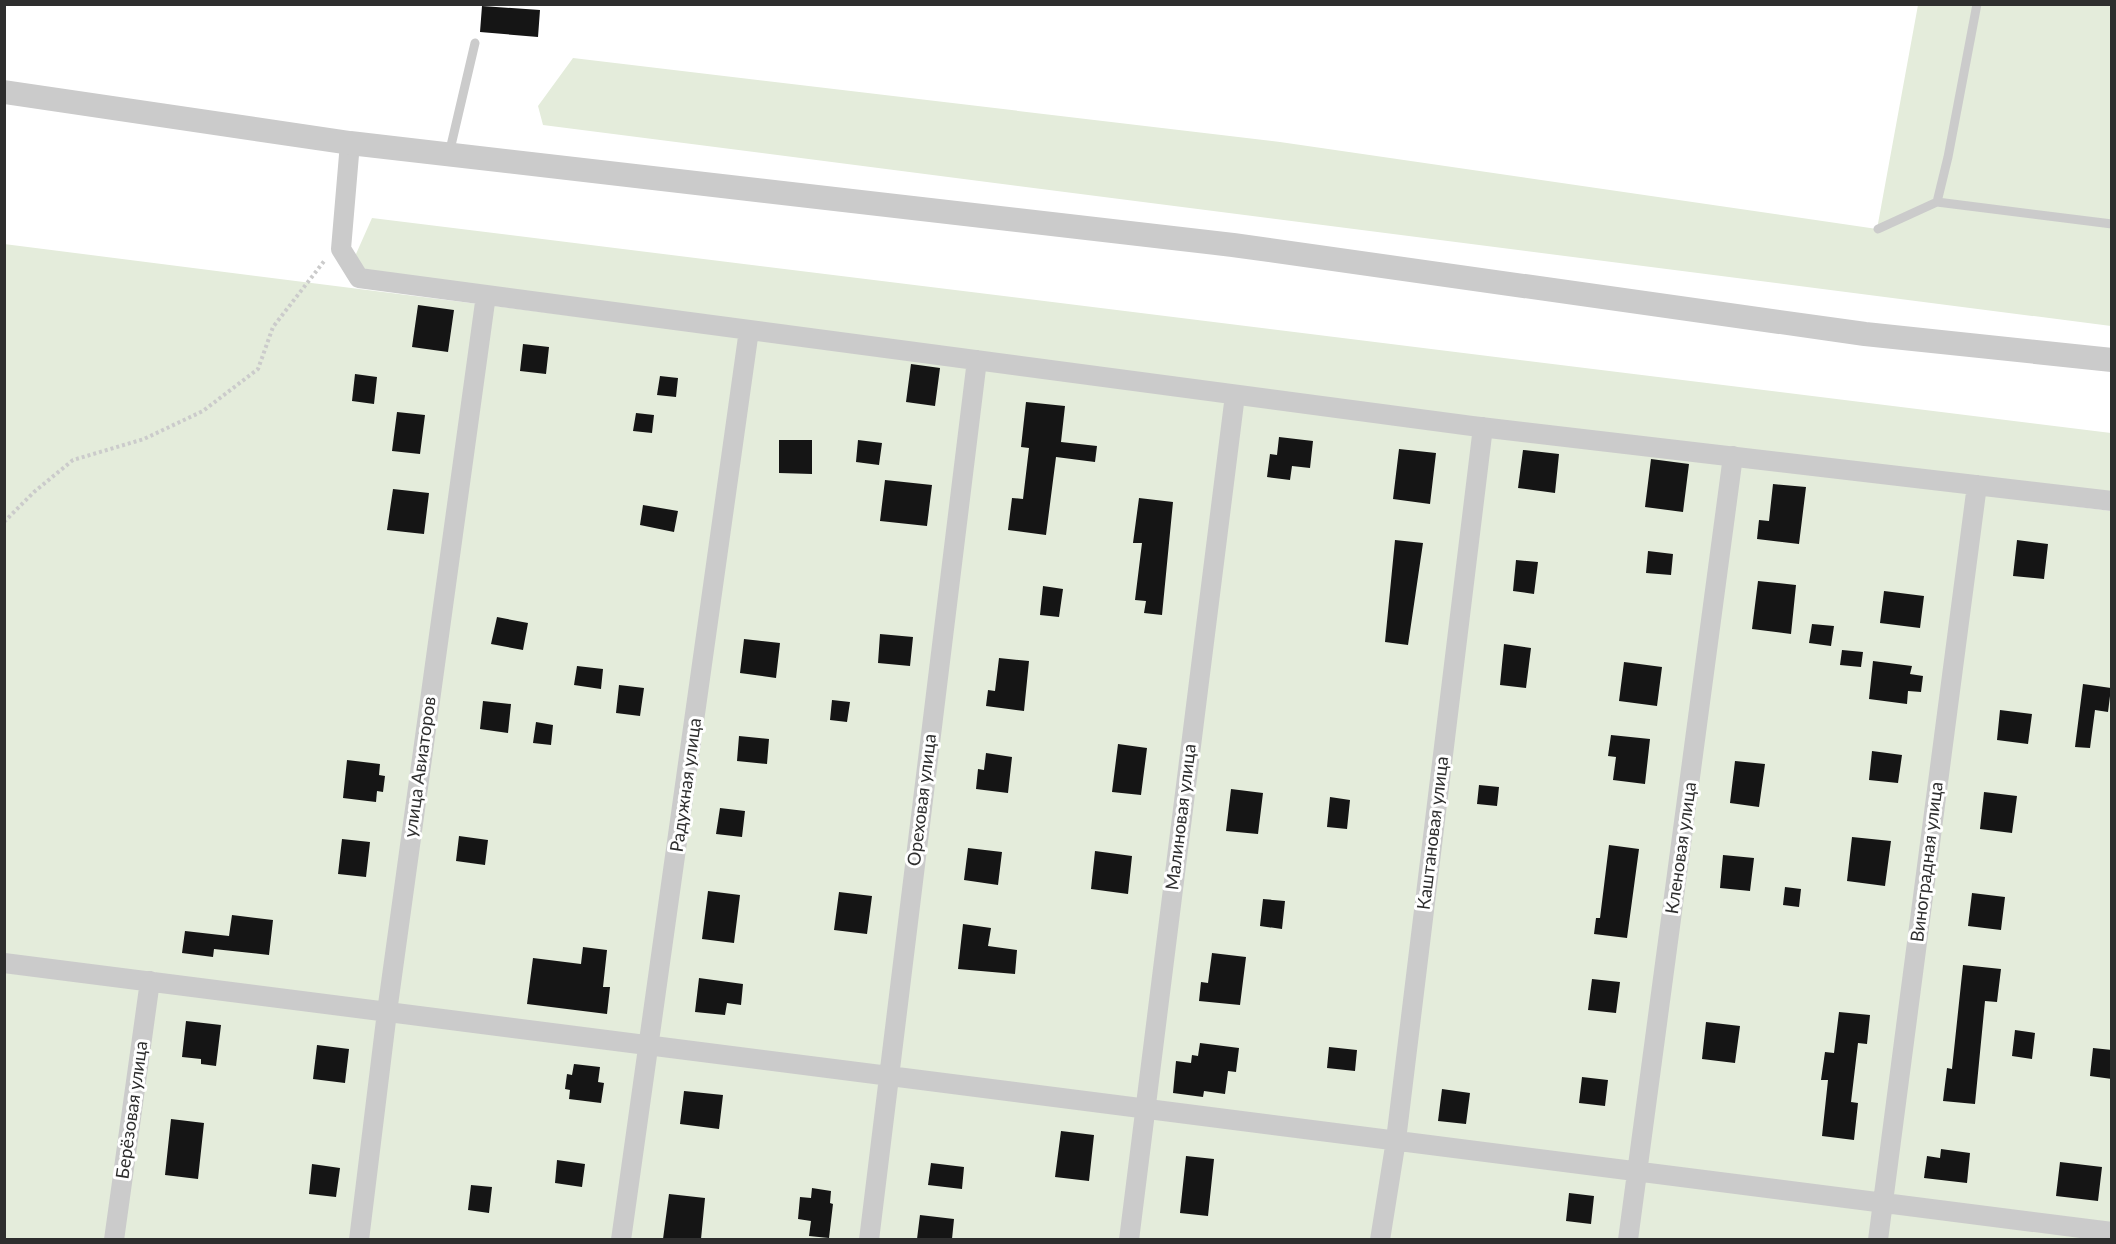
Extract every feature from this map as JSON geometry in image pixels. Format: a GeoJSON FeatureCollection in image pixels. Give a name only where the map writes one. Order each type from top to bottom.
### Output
{"type":"FeatureCollection","features":[{"type":"Feature","properties":{"kind":"street"},"geometry":{"type":"LineString","coordinates":[[4,92],[350,143],[1233,245],[1865,334],[2112,360]]}},
{"type":"Feature","properties":{"kind":"street"},"geometry":{"type":"LineString","coordinates":[[350,143],[341,249],[359,278],[1483,427],[2112,501]]}},
{"type":"Feature","properties":{"kind":"street","name":"улица Авиаторов"},"geometry":{"type":"LineString","coordinates":[[359,1239],[387,1012],[486,295]]}},
{"type":"Feature","properties":{"kind":"street","name":"Радужная улица"},"geometry":{"type":"LineString","coordinates":[[621,1239],[650,1047],[749,330]]}},
{"type":"Feature","properties":{"kind":"street","name":"Ореховая улица"},"geometry":{"type":"LineString","coordinates":[[868,1239],[977,360]]}},
{"type":"Feature","properties":{"kind":"street","name":"Малиновая улица"},"geometry":{"type":"LineString","coordinates":[[1129,1239],[1143,1108],[1235,395]]}},
{"type":"Feature","properties":{"kind":"street","name":"Каштановая улица"},"geometry":{"type":"LineString","coordinates":[[1380,1239],[1396,1140],[1483,427]]}},
{"type":"Feature","properties":{"kind":"street","name":"Кленовая улица"},"geometry":{"type":"LineString","coordinates":[[1628,1239],[1733,456]]}},
{"type":"Feature","properties":{"kind":"street","name":"Виноградная улица"},"geometry":{"type":"LineString","coordinates":[[1878,1239],[1977,485]]}},
{"type":"Feature","properties":{"kind":"street"},"geometry":{"type":"LineString","coordinates":[[4,963],[2112,1232]]}},
{"type":"Feature","properties":{"kind":"street","name":"Берёзовая улица"},"geometry":{"type":"LineString","coordinates":[[114,1239],[150,981]]}},
{"type":"Feature","properties":{"kind":"lane"},"geometry":{"type":"LineString","coordinates":[[1936,202],[1948,157],[1977,4]]}},
{"type":"Feature","properties":{"kind":"lane"},"geometry":{"type":"LineString","coordinates":[[450,154],[475,43]]}},
{"type":"Feature","properties":{"kind":"lane"},"geometry":{"type":"LineString","coordinates":[[1878,229],[1936,202],[2112,224]]}},
{"type":"Feature","properties":{"kind":"path"},"geometry":{"type":"LineString","coordinates":[[4,522],[34,492],[73,460],[144,439],[203,411],[258,369],[273,327],[325,260],[341,249]]}},
{"type":"Feature","properties":{"kind":"green space"},"geometry":{"type":"Polygon","coordinates":[[[1918,5],[2111,5],[2111,326],[543,125],[538,106],[573,58],[1280,142],[1877,229],[1918,5]]]}},
{"type":"Feature","properties":{"kind":"green space"},"geometry":{"type":"Polygon","coordinates":[[[372,218],[2111,433],[2111,500],[359,278],[356,254],[372,218]]]}},
{"type":"Feature","properties":{"kind":"green space"},"geometry":{"type":"Polygon","coordinates":[[[4,244],[2111,511],[2111,1239],[5,1239],[4,244]]]}},
{"type":"Feature","properties":{"kind":"building"},"geometry":{"type":"Polygon","coordinates":[[[482,6],[540,10],[538,37],[480,32],[482,6]]]}},
{"type":"Feature","properties":{"kind":"building"},"geometry":{"type":"Polygon","coordinates":[[[418,305],[454,310],[448,352],[412,347],[418,305]]]}},
{"type":"Feature","properties":{"kind":"building"},"geometry":{"type":"Polygon","coordinates":[[[523,344],[549,347],[546,374],[520,371],[523,344]]]}},
{"type":"Feature","properties":{"kind":"building"},"geometry":{"type":"Polygon","coordinates":[[[911,364],[940,368],[935,406],[906,402],[911,364]]]}},
{"type":"Feature","properties":{"kind":"building"},"geometry":{"type":"Polygon","coordinates":[[[355,374],[377,377],[374,404],[352,401],[355,374]]]}},
{"type":"Feature","properties":{"kind":"building"},"geometry":{"type":"Polygon","coordinates":[[[660,376],[678,378],[676,397],[657,395],[660,376]]]}},
{"type":"Feature","properties":{"kind":"building"},"geometry":{"type":"Polygon","coordinates":[[[1026,402],[1065,406],[1061,442],[1097,446],[1095,462],[1056,457],[1046,535],[1008,530],[1012,498],[1023,499],[1029,448],[1021,447],[1026,402]]]}},
{"type":"Feature","properties":{"kind":"building"},"geometry":{"type":"Polygon","coordinates":[[[397,412],[425,415],[420,454],[392,451],[397,412]]]}},
{"type":"Feature","properties":{"kind":"building"},"geometry":{"type":"Polygon","coordinates":[[[636,413],[654,415],[652,433],[633,431],[636,413]]]}},
{"type":"Feature","properties":{"kind":"building"},"geometry":{"type":"Polygon","coordinates":[[[1279,437],[1313,441],[1310,468],[1292,466],[1290,480],[1267,477],[1270,454],[1277,455],[1279,437]]]}},
{"type":"Feature","properties":{"kind":"building"},"geometry":{"type":"Polygon","coordinates":[[[779,440],[812,440],[812,474],[779,473],[779,440]]]}},
{"type":"Feature","properties":{"kind":"building"},"geometry":{"type":"Polygon","coordinates":[[[858,440],[882,443],[879,465],[856,462],[858,440]]]}},
{"type":"Feature","properties":{"kind":"building"},"geometry":{"type":"Polygon","coordinates":[[[1399,449],[1436,453],[1430,504],[1393,499],[1399,449]]]}},
{"type":"Feature","properties":{"kind":"building"},"geometry":{"type":"Polygon","coordinates":[[[1523,450],[1559,454],[1555,493],[1518,488],[1523,450]]]}},
{"type":"Feature","properties":{"kind":"building"},"geometry":{"type":"Polygon","coordinates":[[[1651,459],[1689,464],[1683,512],[1645,507],[1651,459]]]}},
{"type":"Feature","properties":{"kind":"building"},"geometry":{"type":"Polygon","coordinates":[[[885,480],[932,485],[927,526],[880,521],[885,480]]]}},
{"type":"Feature","properties":{"kind":"building"},"geometry":{"type":"Polygon","coordinates":[[[1773,484],[1806,487],[1799,544],[1757,539],[1759,520],[1769,521],[1773,484]]]}},
{"type":"Feature","properties":{"kind":"building"},"geometry":{"type":"Polygon","coordinates":[[[393,489],[429,493],[424,534],[387,530],[393,489]]]}},
{"type":"Feature","properties":{"kind":"building"},"geometry":{"type":"Polygon","coordinates":[[[1139,498],[1173,502],[1162,615],[1144,613],[1146,601],[1135,600],[1142,543],[1133,543],[1139,498]]]}},
{"type":"Feature","properties":{"kind":"building"},"geometry":{"type":"Polygon","coordinates":[[[643,505],[678,511],[674,532],[640,525],[643,505]]]}},
{"type":"Feature","properties":{"kind":"building"},"geometry":{"type":"Polygon","coordinates":[[[1395,540],[1423,543],[1408,645],[1385,642],[1395,540]]]}},
{"type":"Feature","properties":{"kind":"building"},"geometry":{"type":"Polygon","coordinates":[[[2017,540],[2048,544],[2044,579],[2013,576],[2017,540]]]}},
{"type":"Feature","properties":{"kind":"building"},"geometry":{"type":"Polygon","coordinates":[[[1648,551],[1673,554],[1671,575],[1646,573],[1648,551]]]}},
{"type":"Feature","properties":{"kind":"building"},"geometry":{"type":"Polygon","coordinates":[[[1516,560],[1538,562],[1534,594],[1513,591],[1516,560]]]}},
{"type":"Feature","properties":{"kind":"building"},"geometry":{"type":"Polygon","coordinates":[[[1758,581],[1796,585],[1791,634],[1752,629],[1758,581]]]}},
{"type":"Feature","properties":{"kind":"building"},"geometry":{"type":"Polygon","coordinates":[[[1043,586],[1063,589],[1059,617],[1040,615],[1043,586]]]}},
{"type":"Feature","properties":{"kind":"building"},"geometry":{"type":"Polygon","coordinates":[[[1884,591],[1924,596],[1920,628],[1880,623],[1884,591]]]}},
{"type":"Feature","properties":{"kind":"building"},"geometry":{"type":"Polygon","coordinates":[[[497,617],[528,623],[523,650],[491,644],[497,617]]]}},
{"type":"Feature","properties":{"kind":"building"},"geometry":{"type":"Polygon","coordinates":[[[1812,624],[1834,626],[1831,646],[1809,643],[1812,624]]]}},
{"type":"Feature","properties":{"kind":"building"},"geometry":{"type":"Polygon","coordinates":[[[880,634],[913,637],[910,666],[878,663],[880,634]]]}},
{"type":"Feature","properties":{"kind":"building"},"geometry":{"type":"Polygon","coordinates":[[[744,639],[780,643],[776,678],[740,673],[744,639]]]}},
{"type":"Feature","properties":{"kind":"building"},"geometry":{"type":"Polygon","coordinates":[[[1504,644],[1531,648],[1526,688],[1500,685],[1504,644]]]}},
{"type":"Feature","properties":{"kind":"building"},"geometry":{"type":"Polygon","coordinates":[[[1842,650],[1863,652],[1861,667],[1840,665],[1842,650]]]}},
{"type":"Feature","properties":{"kind":"building"},"geometry":{"type":"Polygon","coordinates":[[[999,658],[1029,661],[1024,711],[986,706],[988,690],[995,691],[999,658]]]}},
{"type":"Feature","properties":{"kind":"building"},"geometry":{"type":"Polygon","coordinates":[[[1873,661],[1912,666],[1910,674],[1923,676],[1921,692],[1908,691],[1907,704],[1869,699],[1873,661]]]}},
{"type":"Feature","properties":{"kind":"building"},"geometry":{"type":"Polygon","coordinates":[[[1624,662],[1662,667],[1657,706],[1619,701],[1624,662]]]}},
{"type":"Feature","properties":{"kind":"building"},"geometry":{"type":"Polygon","coordinates":[[[577,666],[603,669],[601,689],[574,685],[577,666]]]}},
{"type":"Feature","properties":{"kind":"building"},"geometry":{"type":"Polygon","coordinates":[[[2083,684],[2111,688],[2108,712],[2095,710],[2090,748],[2075,747],[2083,684]]]}},
{"type":"Feature","properties":{"kind":"building"},"geometry":{"type":"Polygon","coordinates":[[[619,685],[644,688],[640,716],[616,713],[619,685]]]}},
{"type":"Feature","properties":{"kind":"building"},"geometry":{"type":"Polygon","coordinates":[[[832,700],[850,702],[847,722],[830,720],[832,700]]]}},
{"type":"Feature","properties":{"kind":"building"},"geometry":{"type":"Polygon","coordinates":[[[483,701],[511,704],[508,733],[480,729],[483,701]]]}},
{"type":"Feature","properties":{"kind":"building"},"geometry":{"type":"Polygon","coordinates":[[[2000,710],[2032,714],[2028,744],[1997,740],[2000,710]]]}},
{"type":"Feature","properties":{"kind":"building"},"geometry":{"type":"Polygon","coordinates":[[[536,722],[553,725],[551,745],[533,743],[536,722]]]}},
{"type":"Feature","properties":{"kind":"building"},"geometry":{"type":"Polygon","coordinates":[[[1611,735],[1650,739],[1645,784],[1613,780],[1616,757],[1608,756],[1611,735]]]}},
{"type":"Feature","properties":{"kind":"building"},"geometry":{"type":"Polygon","coordinates":[[[739,736],[769,739],[767,764],[737,761],[739,736]]]}},
{"type":"Feature","properties":{"kind":"building"},"geometry":{"type":"Polygon","coordinates":[[[1118,744],[1147,748],[1141,795],[1112,792],[1118,744]]]}},
{"type":"Feature","properties":{"kind":"building"},"geometry":{"type":"Polygon","coordinates":[[[1872,751],[1902,755],[1898,783],[1869,780],[1872,751]]]}},
{"type":"Feature","properties":{"kind":"building"},"geometry":{"type":"Polygon","coordinates":[[[986,753],[1012,757],[1008,793],[976,789],[978,769],[984,770],[986,753]]]}},
{"type":"Feature","properties":{"kind":"building"},"geometry":{"type":"Polygon","coordinates":[[[347,760],[380,764],[379,775],[385,776],[383,792],[377,791],[376,802],[343,798],[347,760]]]}},
{"type":"Feature","properties":{"kind":"building"},"geometry":{"type":"Polygon","coordinates":[[[1735,761],[1765,764],[1759,807],[1730,803],[1735,761]]]}},
{"type":"Feature","properties":{"kind":"building"},"geometry":{"type":"Polygon","coordinates":[[[1479,785],[1499,787],[1497,806],[1477,804],[1479,785]]]}},
{"type":"Feature","properties":{"kind":"building"},"geometry":{"type":"Polygon","coordinates":[[[1231,789],[1263,793],[1258,834],[1226,831],[1231,789]]]}},
{"type":"Feature","properties":{"kind":"building"},"geometry":{"type":"Polygon","coordinates":[[[1984,792],[2017,796],[2012,833],[1980,829],[1984,792]]]}},
{"type":"Feature","properties":{"kind":"building"},"geometry":{"type":"Polygon","coordinates":[[[1330,797],[1350,800],[1347,829],[1327,827],[1330,797]]]}},
{"type":"Feature","properties":{"kind":"building"},"geometry":{"type":"Polygon","coordinates":[[[720,808],[745,811],[742,837],[716,834],[720,808]]]}},
{"type":"Feature","properties":{"kind":"building"},"geometry":{"type":"Polygon","coordinates":[[[459,836],[488,840],[485,865],[456,861],[459,836]]]}},
{"type":"Feature","properties":{"kind":"building"},"geometry":{"type":"Polygon","coordinates":[[[1852,837],[1891,841],[1885,886],[1847,881],[1852,837]]]}},
{"type":"Feature","properties":{"kind":"building"},"geometry":{"type":"Polygon","coordinates":[[[342,839],[370,842],[366,877],[338,874],[342,839]]]}},
{"type":"Feature","properties":{"kind":"building"},"geometry":{"type":"Polygon","coordinates":[[[1609,845],[1639,849],[1627,938],[1594,934],[1596,918],[1600,918],[1609,845]]]}},
{"type":"Feature","properties":{"kind":"building"},"geometry":{"type":"Polygon","coordinates":[[[968,848],[1002,852],[998,885],[964,880],[968,848]]]}},
{"type":"Feature","properties":{"kind":"building"},"geometry":{"type":"Polygon","coordinates":[[[1095,851],[1132,856],[1128,894],[1091,889],[1095,851]]]}},
{"type":"Feature","properties":{"kind":"building"},"geometry":{"type":"Polygon","coordinates":[[[1723,855],[1754,858],[1750,891],[1720,888],[1723,855]]]}},
{"type":"Feature","properties":{"kind":"building"},"geometry":{"type":"Polygon","coordinates":[[[1785,887],[1801,889],[1799,907],[1783,905],[1785,887]]]}},
{"type":"Feature","properties":{"kind":"building"},"geometry":{"type":"Polygon","coordinates":[[[708,891],[740,895],[734,943],[702,939],[708,891]]]}},
{"type":"Feature","properties":{"kind":"building"},"geometry":{"type":"Polygon","coordinates":[[[839,892],[872,896],[867,934],[834,930],[839,892]]]}},
{"type":"Feature","properties":{"kind":"building"},"geometry":{"type":"Polygon","coordinates":[[[1972,893],[2005,897],[2001,930],[1968,926],[1972,893]]]}},
{"type":"Feature","properties":{"kind":"building"},"geometry":{"type":"Polygon","coordinates":[[[1263,899],[1285,901],[1282,929],[1260,926],[1263,899]]]}},
{"type":"Feature","properties":{"kind":"building"},"geometry":{"type":"Polygon","coordinates":[[[232,915],[273,920],[269,955],[214,949],[213,957],[182,953],[185,931],[229,936],[232,915]]]}},
{"type":"Feature","properties":{"kind":"building"},"geometry":{"type":"Polygon","coordinates":[[[963,924],[991,928],[988,946],[1017,950],[1015,974],[958,969],[963,924]]]}},
{"type":"Feature","properties":{"kind":"building"},"geometry":{"type":"Polygon","coordinates":[[[583,947],[607,950],[603,987],[610,987],[607,1014],[527,1004],[533,958],[581,964],[583,947]]]}},
{"type":"Feature","properties":{"kind":"building"},"geometry":{"type":"Polygon","coordinates":[[[1212,953],[1246,957],[1240,1005],[1199,1001],[1201,982],[1208,983],[1212,953]]]}},
{"type":"Feature","properties":{"kind":"building"},"geometry":{"type":"Polygon","coordinates":[[[1963,965],[2001,969],[1997,1002],[1985,1001],[1975,1104],[1943,1101],[1947,1068],[1952,1069],[1963,965]]]}},
{"type":"Feature","properties":{"kind":"building"},"geometry":{"type":"Polygon","coordinates":[[[699,978],[743,984],[741,1005],[727,1003],[725,1015],[695,1012],[699,978]]]}},
{"type":"Feature","properties":{"kind":"building"},"geometry":{"type":"Polygon","coordinates":[[[1592,979],[1620,982],[1616,1013],[1588,1010],[1592,979]]]}},
{"type":"Feature","properties":{"kind":"building"},"geometry":{"type":"Polygon","coordinates":[[[1839,1012],[1870,1015],[1867,1044],[1858,1043],[1851,1102],[1858,1103],[1854,1140],[1822,1136],[1828,1080],[1821,1080],[1825,1052],[1834,1053],[1839,1012]]]}},
{"type":"Feature","properties":{"kind":"building"},"geometry":{"type":"Polygon","coordinates":[[[186,1021],[221,1025],[216,1066],[201,1064],[201,1059],[182,1057],[186,1021]]]}},
{"type":"Feature","properties":{"kind":"building"},"geometry":{"type":"Polygon","coordinates":[[[1706,1022],[1740,1026],[1735,1063],[1702,1059],[1706,1022]]]}},
{"type":"Feature","properties":{"kind":"building"},"geometry":{"type":"Polygon","coordinates":[[[2015,1030],[2035,1033],[2032,1059],[2012,1056],[2015,1030]]]}},
{"type":"Feature","properties":{"kind":"building"},"geometry":{"type":"Polygon","coordinates":[[[1200,1043],[1239,1048],[1236,1072],[1228,1071],[1225,1094],[1204,1091],[1203,1097],[1173,1093],[1176,1061],[1191,1063],[1192,1055],[1198,1056],[1200,1043]]]}},
{"type":"Feature","properties":{"kind":"building"},"geometry":{"type":"Polygon","coordinates":[[[317,1045],[349,1049],[345,1083],[313,1079],[317,1045]]]}},
{"type":"Feature","properties":{"kind":"building"},"geometry":{"type":"Polygon","coordinates":[[[1329,1047],[1357,1050],[1355,1071],[1327,1068],[1329,1047]]]}},
{"type":"Feature","properties":{"kind":"building"},"geometry":{"type":"Polygon","coordinates":[[[2093,1048],[2112,1050],[2112,1079],[2090,1076],[2093,1048]]]}},
{"type":"Feature","properties":{"kind":"building"},"geometry":{"type":"Polygon","coordinates":[[[574,1064],[600,1067],[598,1082],[604,1083],[601,1103],[569,1099],[570,1090],[565,1089],[567,1074],[572,1075],[574,1064]]]}},
{"type":"Feature","properties":{"kind":"building"},"geometry":{"type":"Polygon","coordinates":[[[1582,1077],[1608,1080],[1605,1106],[1579,1103],[1582,1077]]]}},
{"type":"Feature","properties":{"kind":"building"},"geometry":{"type":"Polygon","coordinates":[[[1442,1089],[1470,1093],[1466,1124],[1438,1121],[1442,1089]]]}},
{"type":"Feature","properties":{"kind":"building"},"geometry":{"type":"Polygon","coordinates":[[[684,1091],[723,1095],[719,1129],[680,1124],[684,1091]]]}},
{"type":"Feature","properties":{"kind":"building"},"geometry":{"type":"Polygon","coordinates":[[[171,1119],[204,1123],[198,1179],[165,1175],[171,1119]]]}},
{"type":"Feature","properties":{"kind":"building"},"geometry":{"type":"Polygon","coordinates":[[[1061,1131],[1094,1135],[1089,1181],[1055,1177],[1061,1131]]]}},
{"type":"Feature","properties":{"kind":"building"},"geometry":{"type":"Polygon","coordinates":[[[1941,1149],[1970,1153],[1967,1183],[1924,1178],[1927,1156],[1940,1158],[1941,1149]]]}},
{"type":"Feature","properties":{"kind":"building"},"geometry":{"type":"Polygon","coordinates":[[[1186,1156],[1214,1159],[1208,1216],[1180,1213],[1186,1156]]]}},
{"type":"Feature","properties":{"kind":"building"},"geometry":{"type":"Polygon","coordinates":[[[557,1160],[585,1164],[582,1187],[555,1183],[557,1160]]]}},
{"type":"Feature","properties":{"kind":"building"},"geometry":{"type":"Polygon","coordinates":[[[2060,1162],[2102,1167],[2098,1201],[2056,1196],[2060,1162]]]}},
{"type":"Feature","properties":{"kind":"building"},"geometry":{"type":"Polygon","coordinates":[[[931,1163],[964,1167],[962,1189],[928,1185],[931,1163]]]}},
{"type":"Feature","properties":{"kind":"building"},"geometry":{"type":"Polygon","coordinates":[[[312,1164],[340,1168],[336,1197],[309,1194],[312,1164]]]}},
{"type":"Feature","properties":{"kind":"building"},"geometry":{"type":"Polygon","coordinates":[[[471,1185],[492,1187],[489,1213],[468,1210],[471,1185]]]}},
{"type":"Feature","properties":{"kind":"building"},"geometry":{"type":"Polygon","coordinates":[[[812,1188],[831,1191],[830,1203],[833,1204],[829,1238],[809,1236],[811,1221],[798,1219],[800,1197],[811,1198],[812,1188]]]}},
{"type":"Feature","properties":{"kind":"building"},"geometry":{"type":"Polygon","coordinates":[[[1569,1193],[1594,1196],[1591,1224],[1566,1221],[1569,1193]]]}},
{"type":"Feature","properties":{"kind":"building"},"geometry":{"type":"Polygon","coordinates":[[[669,1194],[705,1198],[701,1239],[663,1239],[669,1194]]]}},
{"type":"Feature","properties":{"kind":"building"},"geometry":{"type":"Polygon","coordinates":[[[920,1215],[954,1219],[952,1239],[917,1239],[920,1215]]]}}]}
